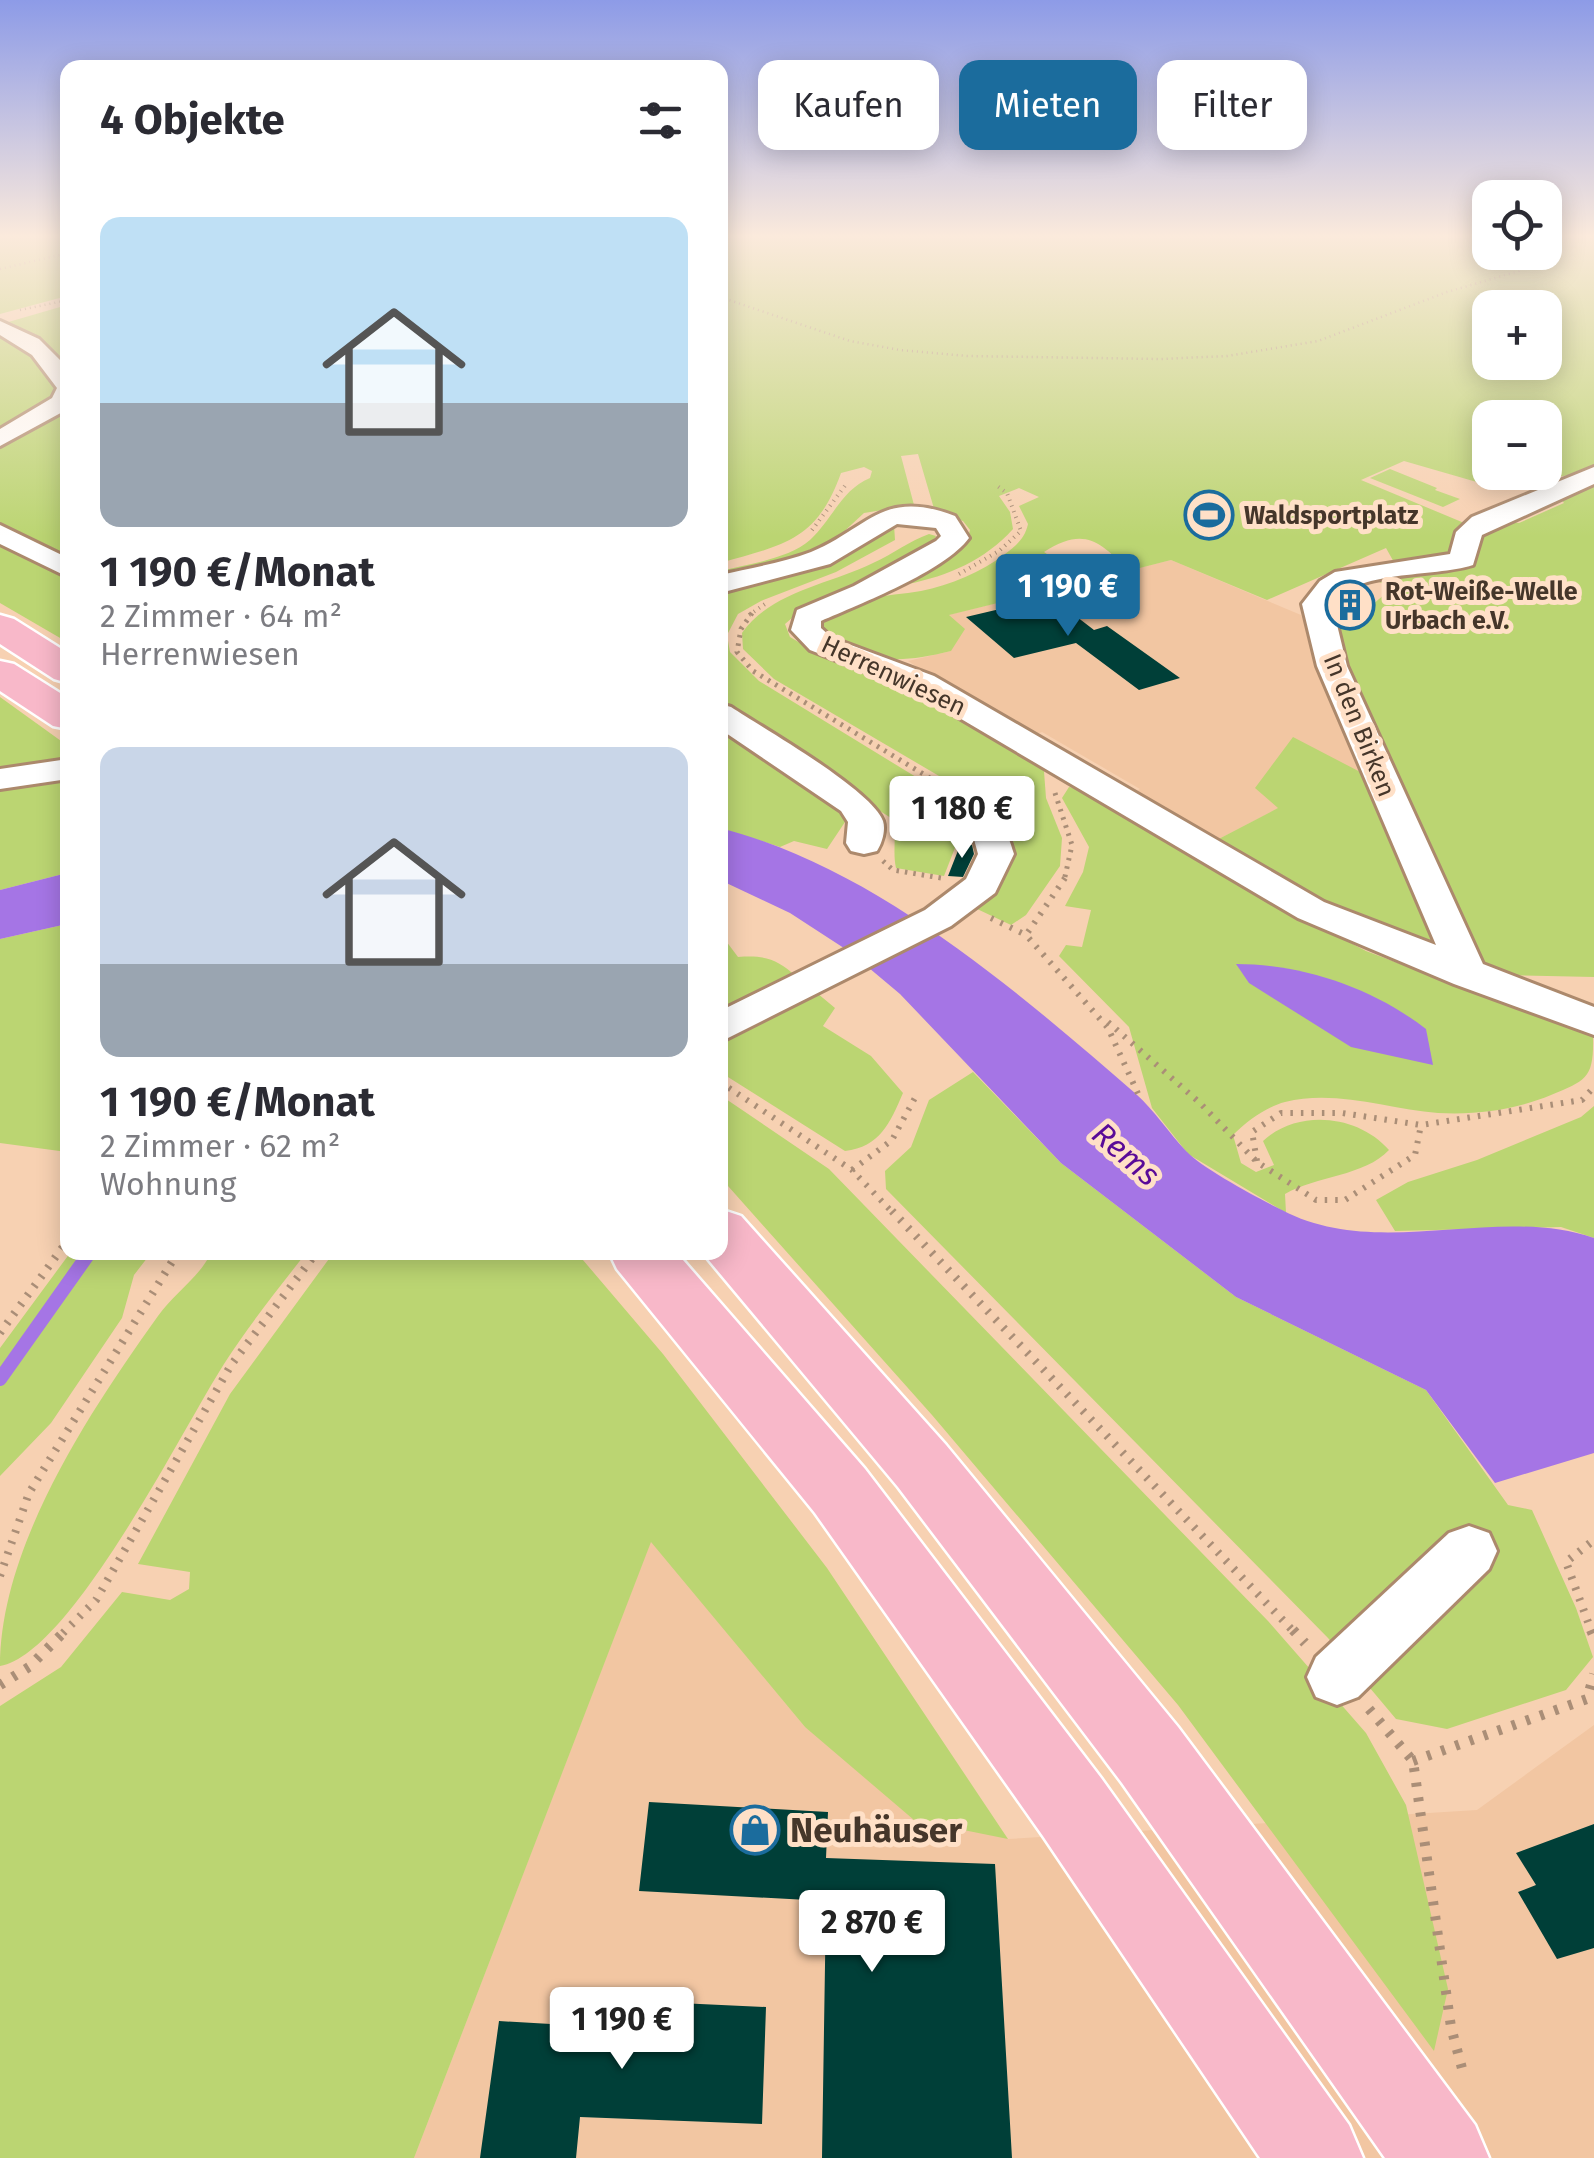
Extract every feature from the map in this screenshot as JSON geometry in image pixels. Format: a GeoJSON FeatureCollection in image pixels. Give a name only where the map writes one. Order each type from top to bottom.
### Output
{"type":"FeatureCollection","features":[{"type":"Feature","properties":{"kind":"highway"},"geometry":{"type":"LineString","coordinates":[[0,628],[60,666]]}},
{"type":"Feature","properties":{"kind":"highway"},"geometry":{"type":"LineString","coordinates":[[0,673],[60,712]]}},
{"type":"Feature","properties":{"kind":"highway"},"geometry":{"type":"LineString","coordinates":[[728,1241],[922,1466],[1150,1756],[1442,2158]]}},
{"type":"Feature","properties":{"kind":"highway"},"geometry":{"type":"LineString","coordinates":[[646,1260],[840,1491],[1072,1807],[1316,2158]]}},
{"type":"Feature","properties":{"kind":"street"},"geometry":{"type":"LineString","coordinates":[[26,336],[60,371]]}},
{"type":"Feature","properties":{"kind":"street"},"geometry":{"type":"LineString","coordinates":[[0,439],[60,403]]}},
{"type":"Feature","properties":{"kind":"street","name":"In den Birken"},"geometry":{"type":"LineString","coordinates":[[1468,975],[1332,666],[1318,604],[1332,585],[1367,574],[1445,566],[1463,559],[1470,532],[1480,523],[1594,475]]}},
{"type":"Feature","properties":{"kind":"street","name":"Herrenwiesen"},"geometry":{"type":"LineString","coordinates":[[728,582],[820,558],[884,517],[923,516],[946,521],[954,528],[955,538],[946,547],[864,592],[807,616],[806,630],[821,644],[923,683],[1311,910],[1594,1022]]}},
{"type":"Feature","properties":{"kind":"street"},"geometry":{"type":"LineString","coordinates":[[0,533],[60,565]]}},
{"type":"Feature","properties":{"kind":"street"},"geometry":{"type":"LineString","coordinates":[[728,719],[854,804],[866,822],[864,844]]}},
{"type":"Feature","properties":{"kind":"street"},"geometry":{"type":"LineString","coordinates":[[0,779],[60,771]]}},
{"type":"Feature","properties":{"kind":"street"},"geometry":{"type":"LineString","coordinates":[[728,1024],[938,918],[982,885],[996,854],[989,830],[972,811]]}},
{"type":"Feature","properties":{"kind":"street"},"geometry":{"type":"LineString","coordinates":[[1338,1677],[1469,1551]]}},
{"type":"Feature","properties":{"kind":"path"},"geometry":{"type":"LineString","coordinates":[[831,336],[900,350],[1083,358],[1227,356],[1332,336]]}},
{"type":"Feature","properties":{"kind":"path"},"geometry":{"type":"LineString","coordinates":[[1078,773],[1057,788],[1054,797],[1072,847],[1066,873],[1048,906],[1026,934],[1108,1022],[1200,1103],[1257,1162],[1316,1200],[1345,1200],[1415,1155],[1421,1124]]}},
{"type":"Feature","properties":{"kind":"path"},"geometry":{"type":"LineString","coordinates":[[864,844],[893,870],[982,885]]}},
{"type":"Feature","properties":{"kind":"path"},"geometry":{"type":"LineString","coordinates":[[1108,1022],[1134,1073],[1140,1098]]}},
{"type":"Feature","properties":{"kind":"path"},"geometry":{"type":"LineString","coordinates":[[728,1087],[852,1170],[1380,1719],[1413,1761],[1451,2027]]}},
{"type":"Feature","properties":{"kind":"path"},"geometry":{"type":"LineString","coordinates":[[1257,1162],[1252,1132],[1281,1113],[1342,1113],[1421,1124],[1582,1100],[1594,1087]]}},
{"type":"Feature","properties":{"kind":"path"},"geometry":{"type":"LineString","coordinates":[[852,1170],[880,1154],[906,1126],[916,1096]]}},
{"type":"Feature","properties":{"kind":"path"},"geometry":{"type":"LineString","coordinates":[[0,1333],[60,1251]]}},
{"type":"Feature","properties":{"kind":"path"},"geometry":{"type":"LineString","coordinates":[[0,1576],[29,1492],[173,1260]]}},
{"type":"Feature","properties":{"kind":"path"},"geometry":{"type":"LineString","coordinates":[[0,1685],[29,1667],[96,1600],[232,1365],[312,1260]]}},
{"type":"Feature","properties":{"kind":"path"},"geometry":{"type":"LineString","coordinates":[[1591,1540],[1566,1562],[1594,1636]]}},
{"type":"Feature","properties":{"kind":"path"},"geometry":{"type":"LineString","coordinates":[[1413,1761],[1587,1699],[1594,1674]]}},
{"type":"Feature","properties":{"kind":"shaded area"},"geometry":{"type":"Polygon","coordinates":[[[1171,560],[1301,615],[1366,775],[1279,808],[1211,843],[1128,796],[1140,789],[1042,732],[1026,738],[908,661],[951,651],[948,615],[1171,560]]]}},
{"type":"Feature","properties":{"kind":"shaded area"},"geometry":{"type":"Polygon","coordinates":[[[651,1541],[805,1727],[1008,1839],[1477,1810],[1594,1725],[1594,2158],[414,2158],[651,1541]]]}},
{"type":"Feature","properties":{"kind":"green space"},"geometry":{"type":"Polygon","coordinates":[[[0,336],[7,336],[32,348],[60,385],[60,397],[58,402],[0,435],[0,336]]]}},
{"type":"Feature","properties":{"kind":"green space"},"geometry":{"type":"Polygon","coordinates":[[[32,336],[60,336],[60,360],[43,341],[32,336]]]}},
{"type":"Feature","properties":{"kind":"green space"},"geometry":{"type":"Polygon","coordinates":[[[728,336],[1472,336],[1472,380],[1562,380],[1562,336],[1594,336],[1594,468],[1562,476],[1562,400],[1472,400],[1472,481],[1404,461],[1361,480],[1481,530],[1502,520],[1519,523],[1564,503],[1559,497],[1594,482],[1594,977],[1497,975],[1456,935],[1330,627],[1357,618],[1393,587],[1365,577],[1400,573],[1386,548],[1267,600],[1171,560],[1128,571],[1109,551],[1090,540],[1070,540],[1044,552],[1087,581],[949,615],[965,629],[951,651],[898,659],[868,656],[837,643],[820,632],[820,622],[854,602],[921,591],[986,567],[1020,541],[1028,524],[1019,506],[1039,497],[1019,488],[999,496],[1010,512],[1013,529],[1002,540],[965,565],[908,584],[903,581],[967,541],[970,530],[963,521],[935,512],[918,454],[901,456],[914,505],[864,513],[824,550],[728,578],[728,569],[791,552],[810,540],[851,490],[870,478],[872,471],[864,467],[841,473],[821,513],[809,527],[780,545],[728,561],[728,336]]]}},
{"type":"Feature","properties":{"kind":"green space"},"geometry":{"type":"Polygon","coordinates":[[[60,406],[60,555],[0,524],[0,442],[60,406]]]}},
{"type":"Feature","properties":{"kind":"green space"},"geometry":{"type":"Polygon","coordinates":[[[1390,469],[1460,499],[1443,507],[1370,478],[1390,469]]]}},
{"type":"Feature","properties":{"kind":"green space"},"geometry":{"type":"Polygon","coordinates":[[[894,525],[895,540],[836,572],[761,601],[738,614],[728,633],[728,588],[827,564],[849,554],[894,525]]]}},
{"type":"Feature","properties":{"kind":"green space"},"geometry":{"type":"Polygon","coordinates":[[[929,534],[936,536],[912,560],[874,581],[799,612],[785,624],[790,637],[812,650],[908,686],[1043,758],[1046,798],[1062,838],[1060,866],[1026,915],[1011,925],[975,908],[989,895],[978,805],[951,783],[774,679],[743,649],[742,633],[769,607],[802,590],[856,571],[929,534]]]}},
{"type":"Feature","properties":{"kind":"green space"},"geometry":{"type":"Polygon","coordinates":[[[0,537],[60,570],[60,638],[0,603],[0,537]]]}},
{"type":"Feature","properties":{"kind":"green space"},"geometry":{"type":"Polygon","coordinates":[[[728,641],[730,652],[759,681],[934,788],[959,808],[958,840],[944,876],[896,868],[891,818],[728,714],[728,641]]]}},
{"type":"Feature","properties":{"kind":"green space"},"geometry":{"type":"Polygon","coordinates":[[[0,697],[60,740],[60,762],[0,770],[0,697]]]}},
{"type":"Feature","properties":{"kind":"green space"},"geometry":{"type":"Polygon","coordinates":[[[728,731],[829,794],[847,819],[827,849],[794,841],[780,847],[728,831],[728,731]]]}},
{"type":"Feature","properties":{"kind":"green space"},"geometry":{"type":"Polygon","coordinates":[[[1293,737],[1366,775],[1438,943],[1429,944],[1415,936],[1399,944],[1211,843],[1278,808],[1255,788],[1293,737]]]}},
{"type":"Feature","properties":{"kind":"green space"},"geometry":{"type":"Polygon","coordinates":[[[60,778],[60,875],[0,890],[0,789],[60,778]]]}},
{"type":"Feature","properties":{"kind":"green space"},"geometry":{"type":"Polygon","coordinates":[[[1069,787],[1095,792],[1276,904],[1366,951],[1593,1036],[1590,1069],[1580,1081],[1551,1095],[1482,1112],[1438,1113],[1323,1098],[1271,1107],[1233,1135],[1241,1163],[1256,1172],[1274,1165],[1263,1141],[1277,1130],[1310,1120],[1328,1120],[1362,1129],[1389,1150],[1354,1171],[1285,1194],[1286,1213],[1188,1154],[1152,1108],[1129,1027],[1059,956],[1066,945],[1082,947],[1091,910],[1065,906],[1083,872],[1089,847],[1062,798],[1069,787]]]}},
{"type":"Feature","properties":{"kind":"green space"},"geometry":{"type":"Polygon","coordinates":[[[60,926],[60,1151],[0,1143],[0,939],[60,926]]]}},
{"type":"Feature","properties":{"kind":"green space"},"geometry":{"type":"Polygon","coordinates":[[[728,944],[738,957],[771,960],[797,977],[728,1012],[728,944]]]}},
{"type":"Feature","properties":{"kind":"green space"},"geometry":{"type":"Polygon","coordinates":[[[817,993],[835,1008],[823,1026],[871,1056],[903,1093],[875,1139],[845,1151],[728,1077],[728,1034],[817,993]]]}},
{"type":"Feature","properties":{"kind":"green space"},"geometry":{"type":"Polygon","coordinates":[[[973,1072],[1061,1163],[1236,1297],[1426,1390],[1508,1505],[1532,1510],[1576,1608],[1593,1657],[1566,1690],[1447,1729],[1396,1719],[1328,1638],[886,1189],[885,1171],[911,1147],[929,1100],[973,1072]]]}},
{"type":"Feature","properties":{"kind":"green space"},"geometry":{"type":"Polygon","coordinates":[[[728,1100],[829,1169],[1268,1621],[1366,1733],[1406,1805],[1448,1989],[1434,2051],[1178,1705],[932,1415],[728,1186],[728,1100]]]}},
{"type":"Feature","properties":{"kind":"green space"},"geometry":{"type":"Polygon","coordinates":[[[1594,1106],[1594,1238],[1561,1227],[1395,1231],[1376,1200],[1408,1182],[1477,1160],[1581,1117],[1594,1106]]]}},
{"type":"Feature","properties":{"kind":"green space"},"geometry":{"type":"Polygon","coordinates":[[[65,1260],[146,1260],[134,1275],[122,1318],[51,1423],[0,1476],[0,1348],[65,1260]]]}},
{"type":"Feature","properties":{"kind":"green space"},"geometry":{"type":"Polygon","coordinates":[[[206,1260],[301,1260],[224,1364],[154,1485],[91,1582],[59,1623],[28,1652],[0,1666],[4,1620],[15,1574],[54,1482],[132,1353],[165,1307],[206,1260]]]}},
{"type":"Feature","properties":{"kind":"green space"},"geometry":{"type":"Polygon","coordinates":[[[328,1260],[583,1260],[663,1354],[827,1568],[1008,1839],[914,1820],[805,1727],[651,1542],[414,2158],[0,2158],[0,1706],[61,1667],[122,1592],[170,1600],[189,1589],[190,1572],[138,1564],[230,1394],[328,1260]]]}},
{"type":"Feature","properties":{"kind":"water","name":"Rems"},"geometry":{"type":"Polygon","coordinates":[[[728,831],[777,846],[834,872],[942,937],[1043,1014],[1136,1094],[1194,1158],[1282,1210],[1319,1224],[1357,1231],[1517,1226],[1556,1229],[1594,1238],[1594,1453],[1495,1483],[1426,1390],[1236,1297],[1061,1163],[900,994],[850,952],[790,913],[728,884],[728,831]]]}},
{"type":"Feature","properties":{"kind":"water"},"geometry":{"type":"Polygon","coordinates":[[[60,875],[60,926],[0,939],[0,890],[60,875]]]}},
{"type":"Feature","properties":{"kind":"water"},"geometry":{"type":"Polygon","coordinates":[[[1236,964],[1286,968],[1360,990],[1426,1029],[1433,1065],[1351,1047],[1249,983],[1236,964]]]}},
{"type":"Feature","properties":{"kind":"building"},"geometry":{"type":"Polygon","coordinates":[[[1051,597],[1094,630],[1107,626],[1180,678],[1139,690],[1076,643],[1014,658],[966,617],[1051,597]]]}},
{"type":"Feature","properties":{"kind":"building"},"geometry":{"type":"Polygon","coordinates":[[[961,843],[972,845],[974,854],[963,877],[948,876],[961,843]]]}},
{"type":"Feature","properties":{"kind":"building"},"geometry":{"type":"Polygon","coordinates":[[[649,1802],[828,1812],[826,1858],[995,1864],[1012,2158],[822,2158],[826,1901],[639,1891],[649,1802]]]}},
{"type":"Feature","properties":{"kind":"building"},"geometry":{"type":"Polygon","coordinates":[[[1594,1824],[1594,1948],[1557,1959],[1518,1892],[1536,1885],[1516,1853],[1594,1824]]]}},
{"type":"Feature","properties":{"kind":"building"},"geometry":{"type":"Polygon","coordinates":[[[572,1998],[766,2007],[762,2124],[580,2117],[576,2158],[480,2158],[499,2021],[568,2025],[572,1998]]]}},
{"type":"Feature","properties":{"kind":"waterway"},"geometry":{"type":"LineString","coordinates":[[0,1379],[84,1260]]}},
{"type":"Feature","properties":{"kind":"place","name":"Waldsportplatz"},"geometry":{"type":"Point","coordinates":[1209,515]}},
{"type":"Feature","properties":{"kind":"place","name":"Rot-Weiße-Welle Urbach e.V."},"geometry":{"type":"Point","coordinates":[1350,605]}},
{"type":"Feature","properties":{"kind":"place","name":"Neuhäuser"},"geometry":{"type":"Point","coordinates":[755,1830]}}]}
